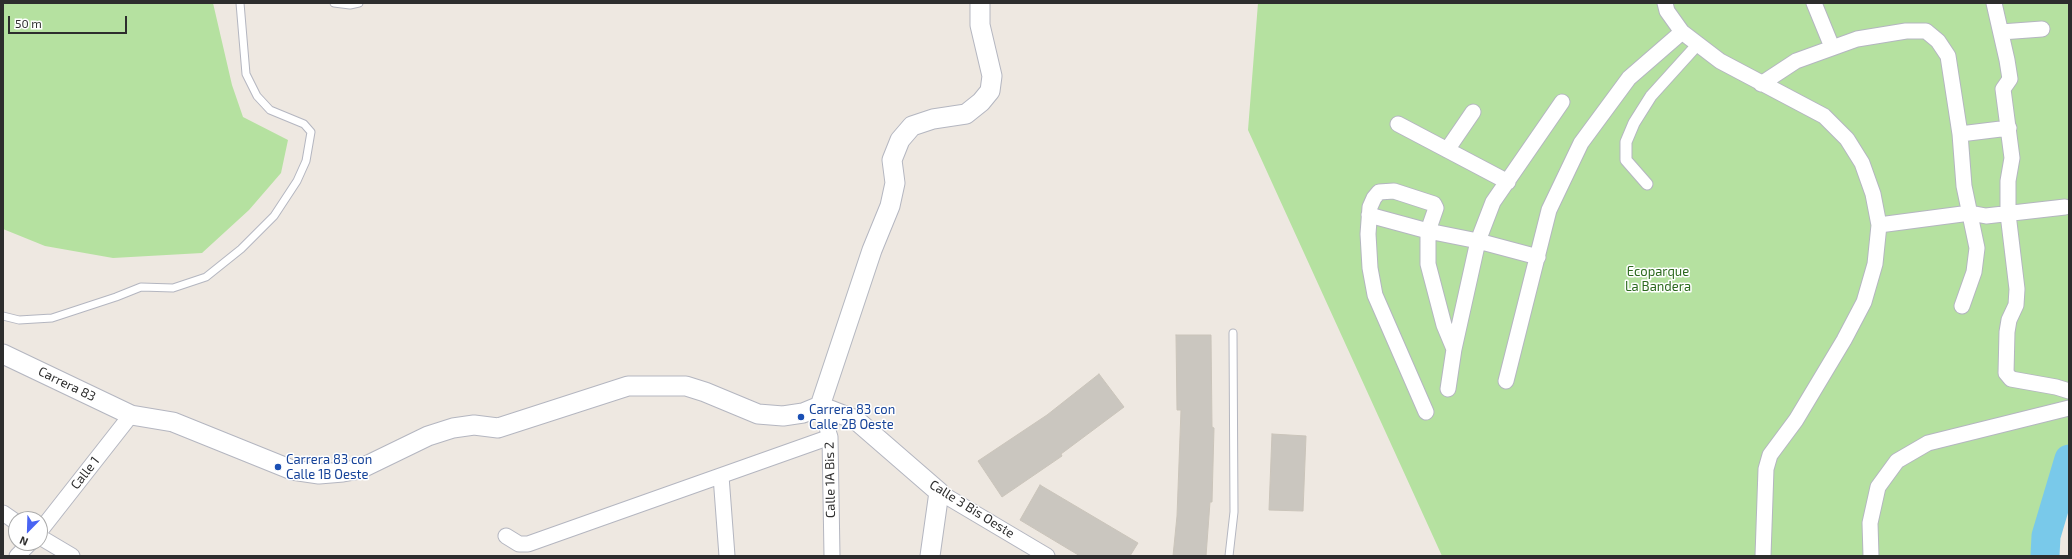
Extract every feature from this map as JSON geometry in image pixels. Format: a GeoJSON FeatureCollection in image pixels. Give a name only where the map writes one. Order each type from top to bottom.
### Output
{"type":"FeatureCollection","features":[{"type":"Feature","properties":{"kind":"street"},"geometry":{"type":"LineString","coordinates":[[820,406],[872,250],[890,206],[895,183],[892,160],[900,140],[912,126],[933,118],[966,114],[981,102],[990,91],[992,76],[980,25],[980,3]]}},
{"type":"Feature","properties":{"kind":"street"},"geometry":{"type":"LineString","coordinates":[[1665,3],[1667,11],[1682,32],[1720,61],[1824,116],[1847,139],[1862,162],[1873,194],[1879,225],[1875,264],[1864,302],[1844,340],[1796,420],[1770,455],[1766,469],[1763,556]]}},
{"type":"Feature","properties":{"kind":"street"},"geometry":{"type":"LineString","coordinates":[[1814,3],[1832,47]]}},
{"type":"Feature","properties":{"kind":"street"},"geometry":{"type":"LineString","coordinates":[[1994,3],[2010,79],[2003,89],[2012,158],[2008,180],[2008,214],[2017,289],[2016,305],[2009,320],[2007,332],[2006,373],[2011,379],[2069,390]]}},
{"type":"Feature","properties":{"kind":"street"},"geometry":{"type":"LineString","coordinates":[[2001,32],[2042,29]]}},
{"type":"Feature","properties":{"kind":"street"},"geometry":{"type":"LineString","coordinates":[[1761,84],[1796,61],[1857,39],[1906,31],[1926,31],[1938,41],[1948,56],[1960,134],[1964,186],[1977,248],[1974,272],[1962,306]]}},
{"type":"Feature","properties":{"kind":"street"},"geometry":{"type":"LineString","coordinates":[[1506,380],[1549,210],[1581,143],[1629,78],[1682,32]]}},
{"type":"Feature","properties":{"kind":"street"},"geometry":{"type":"LineString","coordinates":[[1647,184],[1626,160],[1626,142],[1634,123],[1651,96],[1698,44]]}},
{"type":"Feature","properties":{"kind":"street"},"geometry":{"type":"LineString","coordinates":[[1448,389],[1454,349],[1478,241],[1492,202],[1508,182],[1562,102]]}},
{"type":"Feature","properties":{"kind":"street"},"geometry":{"type":"LineString","coordinates":[[1447,150],[1474,112]]}},
{"type":"Feature","properties":{"kind":"street"},"geometry":{"type":"LineString","coordinates":[[1398,124],[1508,182]]}},
{"type":"Feature","properties":{"kind":"street"},"geometry":{"type":"LineString","coordinates":[[1960,134],[2009,128]]}},
{"type":"Feature","properties":{"kind":"street"},"geometry":{"type":"LineString","coordinates":[[1426,412],[1376,296],[1370,261],[1369,215],[1374,198],[1379,192],[1394,191],[1434,204],[1436,208],[1428,231],[1428,264],[1444,325],[1454,349]]}},
{"type":"Feature","properties":{"kind":"street"},"geometry":{"type":"LineString","coordinates":[[1879,225],[1970,213],[1986,216],[2065,207]]}},
{"type":"Feature","properties":{"kind":"street"},"geometry":{"type":"LineString","coordinates":[[1369,215],[1428,231],[1478,241],[1538,257]]}},
{"type":"Feature","properties":{"kind":"street","name":"Carrera 83"},"geometry":{"type":"LineString","coordinates":[[3,354],[131,415],[173,422],[292,470],[319,474],[343,472],[360,468],[428,436],[453,428],[474,425],[498,428],[628,386],[686,386],[705,392],[758,414],[783,416],[803,413],[820,406]]}},
{"type":"Feature","properties":{"kind":"street","name":"Calle 1A Bis 2"},"geometry":{"type":"LineString","coordinates":[[820,406],[830,437],[832,556]]}},
{"type":"Feature","properties":{"kind":"street","name":"Calle 3 Bis Oeste"},"geometry":{"type":"LineString","coordinates":[[820,406],[856,420],[939,492],[1047,556]]}},
{"type":"Feature","properties":{"kind":"street"},"geometry":{"type":"LineString","coordinates":[[1871,556],[1870,524],[1878,487],[1897,461],[1928,443],[2069,408]]}},
{"type":"Feature","properties":{"kind":"street","name":"Calle 1"},"geometry":{"type":"LineString","coordinates":[[48,521],[131,415]]}},
{"type":"Feature","properties":{"kind":"street"},"geometry":{"type":"LineString","coordinates":[[506,536],[520,544],[528,544],[830,437]]}},
{"type":"Feature","properties":{"kind":"street"},"geometry":{"type":"LineString","coordinates":[[721,476],[727,556]]}},
{"type":"Feature","properties":{"kind":"street"},"geometry":{"type":"LineString","coordinates":[[930,556],[939,492]]}},
{"type":"Feature","properties":{"kind":"street"},"geometry":{"type":"LineString","coordinates":[[48,542],[72,556]]}},
{"type":"Feature","properties":{"kind":"lane"},"geometry":{"type":"LineString","coordinates":[[3,316],[19,320],[52,318],[116,297],[141,286],[173,288],[206,277],[241,249],[274,216],[297,181],[306,161],[311,132],[304,124],[270,110],[257,96],[246,74],[240,3]]}},
{"type":"Feature","properties":{"kind":"lane"},"geometry":{"type":"LineString","coordinates":[[334,3],[350,5],[359,3]]}},
{"type":"Feature","properties":{"kind":"lane"},"geometry":{"type":"LineString","coordinates":[[1229,556],[1234,512],[1232,332]]}},
{"type":"Feature","properties":{"kind":"green space"},"geometry":{"type":"Polygon","coordinates":[[[3,3],[213,3],[232,85],[243,117],[288,140],[281,173],[249,210],[202,253],[113,258],[45,246],[3,229],[3,3]]]}},
{"type":"Feature","properties":{"kind":"green space","name":"Ecoparque La Bandera"},"geometry":{"type":"Polygon","coordinates":[[[1258,3],[2069,3],[2069,459],[2046,536],[2045,556],[1442,556],[1248,130],[1258,3]]]}},
{"type":"Feature","properties":{"kind":"building"},"geometry":{"type":"Polygon","coordinates":[[[1176,335],[1211,335],[1212,427],[1214,428],[1212,502],[1210,502],[1206,556],[1173,556],[1177,516],[1181,410],[1177,410],[1176,335]]]}},
{"type":"Feature","properties":{"kind":"building"},"geometry":{"type":"Polygon","coordinates":[[[1099,374],[1124,407],[1061,454],[1062,456],[1002,497],[978,461],[1047,415],[1099,374]]]}},
{"type":"Feature","properties":{"kind":"building"},"geometry":{"type":"Polygon","coordinates":[[[1272,434],[1306,436],[1303,511],[1269,510],[1272,434]]]}},
{"type":"Feature","properties":{"kind":"building"},"geometry":{"type":"Polygon","coordinates":[[[1040,485],[1138,543],[1130,556],[1080,556],[1020,520],[1040,485]]]}},
{"type":"Feature","properties":{"kind":"waterway"},"geometry":{"type":"LineString","coordinates":[[2045,556],[2046,536],[2069,459]]}},
{"type":"Feature","properties":{"kind":"place","name":"Carrera 83 con Calle 2B Oeste"},"geometry":{"type":"Point","coordinates":[801,417]}},
{"type":"Feature","properties":{"kind":"place","name":"Carrera 83 con Calle 1B Oeste"},"geometry":{"type":"Point","coordinates":[278,467]}}]}
